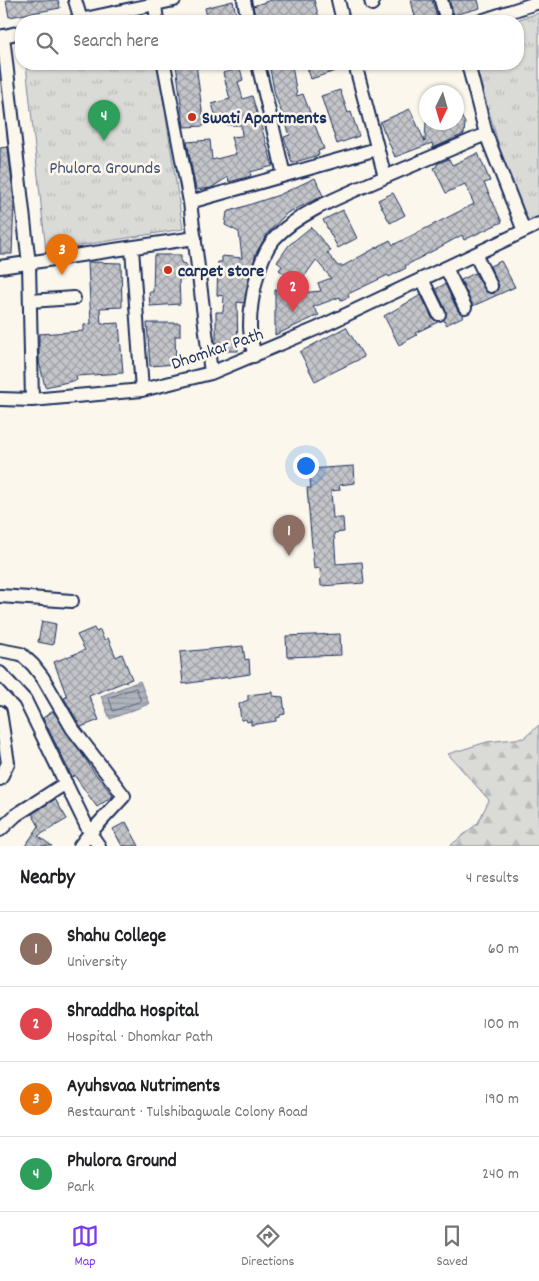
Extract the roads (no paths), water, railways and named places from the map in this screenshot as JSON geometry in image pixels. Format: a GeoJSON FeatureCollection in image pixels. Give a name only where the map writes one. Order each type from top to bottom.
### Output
{"type":"FeatureCollection","features":[{"type":"Feature","properties":{"kind":"street"},"geometry":{"type":"LineString","coordinates":[[75,0],[77,15]]}},
{"type":"Feature","properties":{"kind":"street"},"geometry":{"type":"LineString","coordinates":[[107,15],[174,0]]}},
{"type":"Feature","properties":{"kind":"street"},"geometry":{"type":"LineString","coordinates":[[244,0],[247,15]]}},
{"type":"Feature","properties":{"kind":"street"},"geometry":{"type":"LineString","coordinates":[[338,0],[342,15]]}},
{"type":"Feature","properties":{"kind":"street"},"geometry":{"type":"LineString","coordinates":[[441,0],[445,15]]}},
{"type":"Feature","properties":{"kind":"street"},"geometry":{"type":"LineString","coordinates":[[499,15],[539,2]]}},
{"type":"Feature","properties":{"kind":"street"},"geometry":{"type":"LineString","coordinates":[[155,5],[156,15]]}},
{"type":"Feature","properties":{"kind":"street"},"geometry":{"type":"LineString","coordinates":[[15,34],[1,37],[29,264],[32,400]]}},
{"type":"Feature","properties":{"kind":"street"},"geometry":{"type":"LineString","coordinates":[[165,70],[190,202],[211,373]]}},
{"type":"Feature","properties":{"kind":"street"},"geometry":{"type":"LineString","coordinates":[[259,70],[284,175]]}},
{"type":"Feature","properties":{"kind":"street"},"geometry":{"type":"LineString","coordinates":[[359,70],[385,177]]}},
{"type":"Feature","properties":{"kind":"street"},"geometry":{"type":"LineString","coordinates":[[470,70],[486,134],[524,231]]}},
{"type":"Feature","properties":{"kind":"street"},"geometry":{"type":"LineString","coordinates":[[254,356],[250,325],[255,292],[260,263],[274,239],[298,221],[329,202],[486,134]]}},
{"type":"Feature","properties":{"kind":"street"},"geometry":{"type":"LineString","coordinates":[[190,202],[377,149]]}},
{"type":"Feature","properties":{"kind":"street","name":"Dhomkar Path"},"geometry":{"type":"LineString","coordinates":[[0,399],[32,400],[142,390],[211,373],[254,356],[539,224]]}},
{"type":"Feature","properties":{"kind":"street"},"geometry":{"type":"LineString","coordinates":[[0,267],[195,238]]}},
{"type":"Feature","properties":{"kind":"street"},"geometry":{"type":"LineString","coordinates":[[132,248],[142,390]]}},
{"type":"Feature","properties":{"kind":"street"},"geometry":{"type":"LineString","coordinates":[[475,254],[491,286]]}},
{"type":"Feature","properties":{"kind":"street"},"geometry":{"type":"LineString","coordinates":[[446,268],[466,307]]}},
{"type":"Feature","properties":{"kind":"street"},"geometry":{"type":"LineString","coordinates":[[422,279],[439,314]]}},
{"type":"Feature","properties":{"kind":"street"},"geometry":{"type":"LineString","coordinates":[[30,301],[74,298]]}},
{"type":"Feature","properties":{"kind":"street"},"geometry":{"type":"LineString","coordinates":[[0,596],[72,601]]}},
{"type":"Feature","properties":{"kind":"street"},"geometry":{"type":"LineString","coordinates":[[0,650],[21,654],[33,665],[72,728],[124,796],[80,846]]}},
{"type":"Feature","properties":{"kind":"street"},"geometry":{"type":"LineString","coordinates":[[0,673],[25,700],[90,833],[99,846]]}},
{"type":"Feature","properties":{"kind":"street"},"geometry":{"type":"LineString","coordinates":[[0,712],[8,763],[0,779]]}},
{"type":"Feature","properties":{"kind":"street"},"geometry":{"type":"LineString","coordinates":[[0,830],[16,815],[66,784]]}},
{"type":"Feature","properties":{"kind":"water"},"geometry":{"type":"Polygon","coordinates":[[[140,681],[149,704],[110,719],[101,696],[140,681]]]}},
{"type":"Feature","properties":{"kind":"place","name":"Swati Apartments"},"geometry":{"type":"Point","coordinates":[192,117]}},
{"type":"Feature","properties":{"kind":"place","name":"Phulora Ground"},"geometry":{"type":"Point","coordinates":[104,141]}},
{"type":"Feature","properties":{"kind":"place","name":"carpet store"},"geometry":{"type":"Point","coordinates":[168,270]}},
{"type":"Feature","properties":{"kind":"place","name":"Ayuhsvaa Nutriments"},"geometry":{"type":"Point","coordinates":[62,275]}},
{"type":"Feature","properties":{"kind":"place","name":"Shraddha Hospital"},"geometry":{"type":"Point","coordinates":[293,312]}},
{"type":"Feature","properties":{"kind":"place","name":"Shahu College"},"geometry":{"type":"Point","coordinates":[289,556]}},
{"type":"Feature","properties":{"kind":"park label","name":"Phulora Grounds"},"geometry":{"type":"Point","coordinates":[105,167]}}]}
